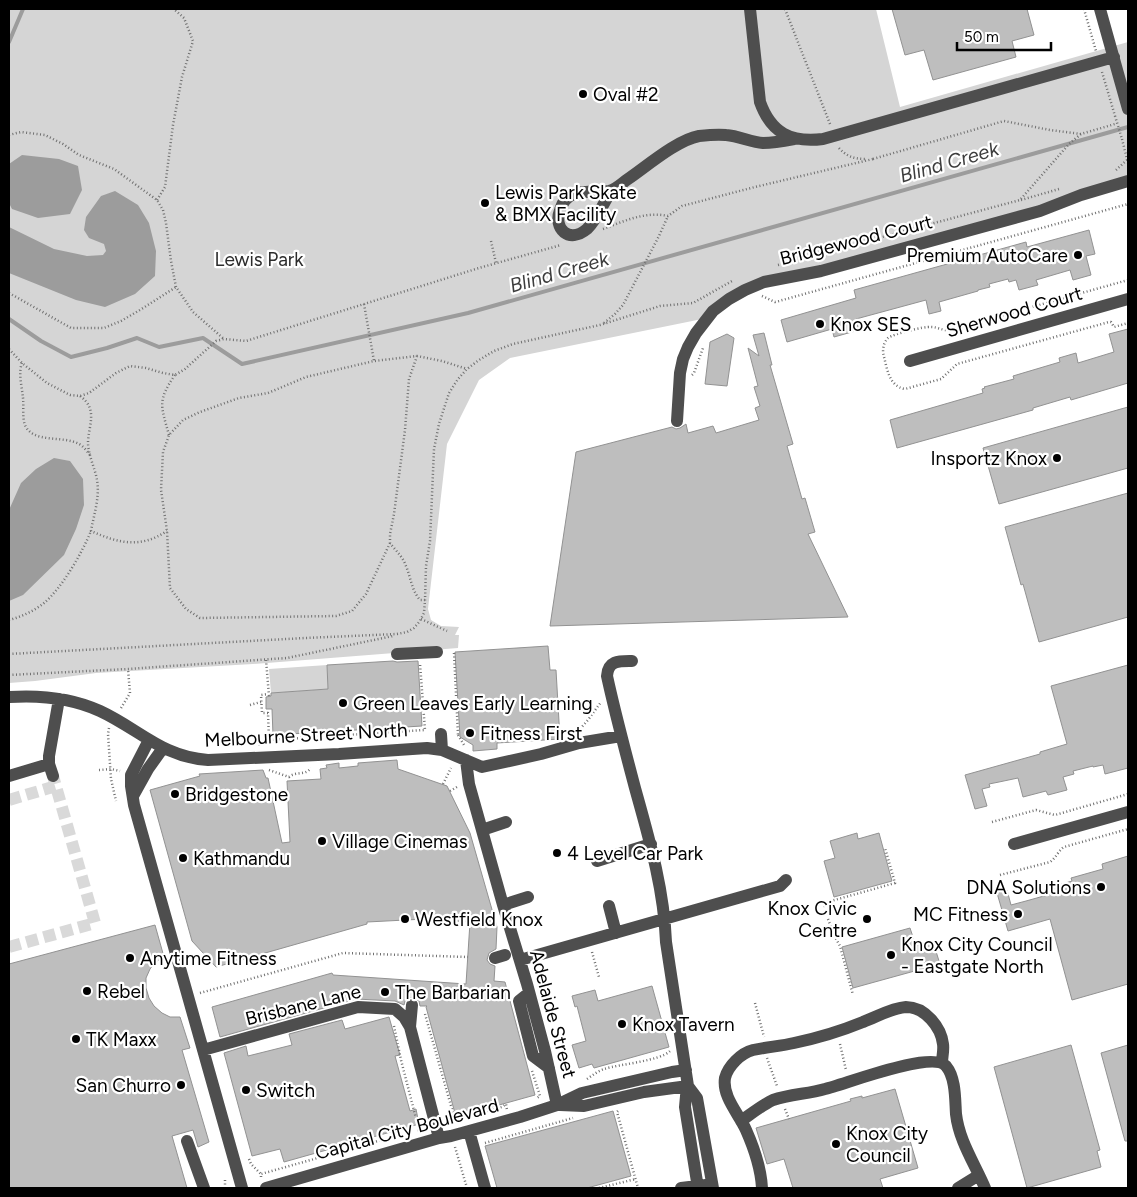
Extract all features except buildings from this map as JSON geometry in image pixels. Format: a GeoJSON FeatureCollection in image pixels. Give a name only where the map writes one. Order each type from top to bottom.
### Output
{"type":"FeatureCollection","features":[{"type":"Feature","properties":{"kind":"street"},"geometry":{"type":"LineString","coordinates":[[750,9],[760,102],[765,113],[775,126],[794,139]]}},
{"type":"Feature","properties":{"kind":"street"},"geometry":{"type":"LineString","coordinates":[[1100,9],[1128,109]]}},
{"type":"Feature","properties":{"kind":"street"},"geometry":{"type":"LineString","coordinates":[[611,191],[676,146],[698,136],[717,134],[769,143],[794,139],[823,139],[1114,57]]}},
{"type":"Feature","properties":{"kind":"street","name":"Bridgewood Court"},"geometry":{"type":"LineString","coordinates":[[677,421],[680,373],[688,347],[713,311],[745,290],[764,282],[821,271],[1040,211],[1081,195],[1128,182]]}},
{"type":"Feature","properties":{"kind":"street","name":"Sherwood Court"},"geometry":{"type":"LineString","coordinates":[[910,361],[1128,299]]}},
{"type":"Feature","properties":{"kind":"street"},"geometry":{"type":"LineString","coordinates":[[397,654],[436,652]]}},
{"type":"Feature","properties":{"kind":"street"},"geometry":{"type":"LineString","coordinates":[[632,661],[616,662],[608,668],[607,676],[620,736],[657,868],[665,918],[666,942],[686,1070],[688,1086],[685,1107],[698,1187]]}},
{"type":"Feature","properties":{"kind":"street","name":"Melbourne Street North"},"geometry":{"type":"LineString","coordinates":[[9,697],[20,696],[76,702],[101,711],[163,748],[182,756],[201,760],[427,748],[442,750],[482,767],[541,754],[579,743],[620,736]]}},
{"type":"Feature","properties":{"kind":"street"},"geometry":{"type":"LineString","coordinates":[[9,776],[26,772],[51,770],[51,739],[59,699]]}},
{"type":"Feature","properties":{"kind":"street"},"geometry":{"type":"LineString","coordinates":[[441,734],[442,750]]}},
{"type":"Feature","properties":{"kind":"street"},"geometry":{"type":"LineString","coordinates":[[149,740],[131,775],[134,805],[242,1188]]}},
{"type":"Feature","properties":{"kind":"street"},"geometry":{"type":"LineString","coordinates":[[133,796],[148,769],[163,748]]}},
{"type":"Feature","properties":{"kind":"street","name":"Adelaide Street"},"geometry":{"type":"LineString","coordinates":[[466,760],[469,784],[520,960],[556,1098]]}},
{"type":"Feature","properties":{"kind":"street"},"geometry":{"type":"LineString","coordinates":[[1014,844],[1128,812]]}},
{"type":"Feature","properties":{"kind":"street"},"geometry":{"type":"LineString","coordinates":[[482,830],[506,822]]}},
{"type":"Feature","properties":{"kind":"street"},"geometry":{"type":"LineString","coordinates":[[597,861],[651,844]]}},
{"type":"Feature","properties":{"kind":"street"},"geometry":{"type":"LineString","coordinates":[[520,960],[780,886],[786,880]]}},
{"type":"Feature","properties":{"kind":"street"},"geometry":{"type":"LineString","coordinates":[[503,905],[528,897]]}},
{"type":"Feature","properties":{"kind":"street"},"geometry":{"type":"LineString","coordinates":[[609,906],[616,933]]}},
{"type":"Feature","properties":{"kind":"street"},"geometry":{"type":"LineString","coordinates":[[410,1027],[412,1005]]}},
{"type":"Feature","properties":{"kind":"street","name":"Brisbane Lane"},"geometry":{"type":"LineString","coordinates":[[203,1050],[358,1007],[392,1008],[398,1011]]}},
{"type":"Feature","properties":{"kind":"street"},"geometry":{"type":"LineString","coordinates":[[762,1188],[760,1172],[751,1144],[727,1094],[725,1080],[727,1072],[734,1062],[744,1054],[753,1050],[784,1046],[835,1032],[906,1007],[923,1012],[937,1028],[943,1045],[942,1063]]}},
{"type":"Feature","properties":{"kind":"street"},"geometry":{"type":"LineString","coordinates":[[398,1011],[410,1027],[445,1137]]}},
{"type":"Feature","properties":{"kind":"street"},"geometry":{"type":"LineString","coordinates":[[741,1121],[767,1103],[782,1098],[826,1089],[911,1064],[932,1061],[942,1063],[947,1068],[953,1083],[956,1116],[961,1135],[985,1188]]}},
{"type":"Feature","properties":{"kind":"street","name":"Capital City Boulevard"},"geometry":{"type":"LineString","coordinates":[[264,1185],[520,1117],[556,1098],[582,1094],[686,1070]]}},
{"type":"Feature","properties":{"kind":"street"},"geometry":{"type":"LineString","coordinates":[[681,1188],[713,1186],[697,1098],[688,1086]]}},
{"type":"Feature","properties":{"kind":"street","name":"Capital City Boulevard"},"geometry":{"type":"LineString","coordinates":[[556,1098],[584,1106],[644,1092],[688,1086]]}},
{"type":"Feature","properties":{"kind":"street"},"geometry":{"type":"LineString","coordinates":[[469,1131],[485,1188]]}},
{"type":"Feature","properties":{"kind":"street"},"geometry":{"type":"LineString","coordinates":[[187,1141],[204,1188]]}},
{"type":"Feature","properties":{"kind":"street"},"geometry":{"type":"LineString","coordinates":[[958,1188],[979,1175]]}},
{"type":"Feature","properties":{"kind":"path"},"geometry":{"type":"LineString","coordinates":[[158,200],[165,186],[182,77],[193,41],[184,18],[174,9]]}},
{"type":"Feature","properties":{"kind":"path"},"geometry":{"type":"LineString","coordinates":[[1084,9],[1097,53]]}},
{"type":"Feature","properties":{"kind":"path"},"geometry":{"type":"LineString","coordinates":[[1101,68],[1128,164]]}},
{"type":"Feature","properties":{"kind":"path"},"geometry":{"type":"LineString","coordinates":[[9,135],[21,132],[45,135],[79,155],[114,169],[158,200],[163,210],[166,224],[176,287],[193,312],[224,339]]}},
{"type":"Feature","properties":{"kind":"path"},"geometry":{"type":"LineString","coordinates":[[772,267],[1020,200],[1069,144],[1081,134]]}},
{"type":"Feature","properties":{"kind":"path"},"geometry":{"type":"LineString","coordinates":[[600,326],[624,304],[668,216],[675,210],[682,206],[873,158]]}},
{"type":"Feature","properties":{"kind":"path"},"geometry":{"type":"LineString","coordinates":[[759,297],[762,296],[779,302],[1128,204]]}},
{"type":"Feature","properties":{"kind":"path"},"geometry":{"type":"LineString","coordinates":[[597,231],[633,218],[660,214],[668,216]]}},
{"type":"Feature","properties":{"kind":"path"},"geometry":{"type":"LineString","coordinates":[[491,241],[496,264]]}},
{"type":"Feature","properties":{"kind":"path"},"geometry":{"type":"LineString","coordinates":[[169,435],[161,405],[166,388],[175,375],[185,369],[216,341],[224,339],[246,341],[561,245]]}},
{"type":"Feature","properties":{"kind":"path"},"geometry":{"type":"LineString","coordinates":[[9,675],[287,658],[402,634],[414,628],[424,613],[426,566],[430,541],[434,448],[437,432],[449,392],[467,369],[494,351],[513,344],[600,326],[660,306],[693,303],[734,280]]}},
{"type":"Feature","properties":{"kind":"path"},"geometry":{"type":"LineString","coordinates":[[9,293],[71,328],[104,328],[121,321],[176,287]]}},
{"type":"Feature","properties":{"kind":"path"},"geometry":{"type":"LineString","coordinates":[[364,304],[374,361]]}},
{"type":"Feature","properties":{"kind":"path"},"geometry":{"type":"LineString","coordinates":[[689,375],[694,373],[704,345]]}},
{"type":"Feature","properties":{"kind":"path"},"geometry":{"type":"LineString","coordinates":[[9,348],[22,363],[47,383],[70,395],[80,396],[89,393],[116,373],[130,366],[175,375]]}},
{"type":"Feature","properties":{"kind":"path"},"geometry":{"type":"LineString","coordinates":[[416,356],[409,379],[405,430],[390,544],[366,594],[352,611],[336,616],[200,618],[186,609],[170,588],[167,531],[162,490],[163,452],[169,435],[183,420],[240,398],[268,393],[306,377],[374,361],[416,356],[442,361],[467,369]]}},
{"type":"Feature","properties":{"kind":"path"},"geometry":{"type":"LineString","coordinates":[[22,363],[20,369],[24,423],[28,430],[41,438],[62,439],[80,444],[90,455]]}},
{"type":"Feature","properties":{"kind":"path"},"geometry":{"type":"LineString","coordinates":[[9,620],[21,616],[46,602],[55,592],[80,554],[92,531],[98,490],[88,442],[91,416],[90,406],[80,396]]}},
{"type":"Feature","properties":{"kind":"path"},"geometry":{"type":"LineString","coordinates":[[92,531],[111,540],[141,542],[157,537],[167,531]]}},
{"type":"Feature","properties":{"kind":"path"},"geometry":{"type":"LineString","coordinates":[[390,544],[400,554],[407,567],[416,595],[420,600],[425,600]]}},
{"type":"Feature","properties":{"kind":"path"},"geometry":{"type":"LineString","coordinates":[[421,619],[446,631]]}},
{"type":"Feature","properties":{"kind":"path"},"geometry":{"type":"LineString","coordinates":[[9,654],[402,634]]}},
{"type":"Feature","properties":{"kind":"path"},"geometry":{"type":"LineString","coordinates":[[311,763],[311,769],[308,772],[289,777],[261,767],[260,740],[424,730],[420,660],[414,653]]}},
{"type":"Feature","properties":{"kind":"path"},"geometry":{"type":"LineString","coordinates":[[454,653],[458,735]]}},
{"type":"Feature","properties":{"kind":"path"},"geometry":{"type":"LineString","coordinates":[[266,660],[268,695],[261,695],[261,702],[262,713],[268,713],[269,740]]}},
{"type":"Feature","properties":{"kind":"path"},"geometry":{"type":"LineString","coordinates":[[576,734],[601,702],[612,698]]}},
{"type":"Feature","properties":{"kind":"path"},"geometry":{"type":"LineString","coordinates":[[250,705],[261,702]]}},
{"type":"Feature","properties":{"kind":"path"},"geometry":{"type":"LineString","coordinates":[[445,764],[456,774]]}},
{"type":"Feature","properties":{"kind":"path"},"geometry":{"type":"LineString","coordinates":[[443,784],[451,768]]}},
{"type":"Feature","properties":{"kind":"path"},"geometry":{"type":"LineString","coordinates":[[450,791],[461,786]]}},
{"type":"Feature","properties":{"kind":"path"},"geometry":{"type":"LineString","coordinates":[[992,822],[1036,810],[1056,815],[1128,794]]}},
{"type":"Feature","properties":{"kind":"path"},"geometry":{"type":"LineString","coordinates":[[1000,876],[1050,862],[1064,847],[1128,829]]}},
{"type":"Feature","properties":{"kind":"path"},"geometry":{"type":"LineString","coordinates":[[825,907],[824,903],[895,883],[885,848]]}},
{"type":"Feature","properties":{"kind":"path"},"geometry":{"type":"LineString","coordinates":[[828,919],[840,946],[853,995]]}},
{"type":"Feature","properties":{"kind":"path"},"geometry":{"type":"LineString","coordinates":[[589,941],[599,977]]}},
{"type":"Feature","properties":{"kind":"path"},"geometry":{"type":"LineString","coordinates":[[188,996],[343,953],[468,957]]}},
{"type":"Feature","properties":{"kind":"path"},"geometry":{"type":"LineString","coordinates":[[756,1003],[765,1043]]}},
{"type":"Feature","properties":{"kind":"path"},"geometry":{"type":"LineString","coordinates":[[412,1005],[424,1010],[455,1120],[502,1107],[506,1104]]}},
{"type":"Feature","properties":{"kind":"path"},"geometry":{"type":"LineString","coordinates":[[398,1011],[393,1019],[400,1060],[419,1130],[411,1132]]}},
{"type":"Feature","properties":{"kind":"path"},"geometry":{"type":"LineString","coordinates":[[839,1037],[847,1074]]}},
{"type":"Feature","properties":{"kind":"path"},"geometry":{"type":"LineString","coordinates":[[582,1082],[606,1068],[664,1056],[670,1052],[672,1047]]}},
{"type":"Feature","properties":{"kind":"path"},"geometry":{"type":"LineString","coordinates":[[766,1054],[780,1092]]}},
{"type":"Feature","properties":{"kind":"path"},"geometry":{"type":"LineString","coordinates":[[532,1069],[540,1096]]}},
{"type":"Feature","properties":{"kind":"path"},"geometry":{"type":"LineString","coordinates":[[535,1100],[540,1096],[556,1098]]}},
{"type":"Feature","properties":{"kind":"path"},"geometry":{"type":"LineString","coordinates":[[783,1103],[788,1119]]}},
{"type":"Feature","properties":{"kind":"path"},"geometry":{"type":"LineString","coordinates":[[502,1114],[508,1112]]}},
{"type":"Feature","properties":{"kind":"path"},"geometry":{"type":"LineString","coordinates":[[617,1112],[638,1188]]}},
{"type":"Feature","properties":{"kind":"path"},"geometry":{"type":"LineString","coordinates":[[482,1144],[578,1117]]}},
{"type":"Feature","properties":{"kind":"path"},"geometry":{"type":"LineString","coordinates":[[445,1137],[467,1188]]}},
{"type":"Feature","properties":{"kind":"path"},"geometry":{"type":"LineString","coordinates":[[261,1174],[385,1139]]}},
{"type":"Feature","properties":{"kind":"path"},"geometry":{"type":"LineString","coordinates":[[249,1159],[251,1164],[261,1174],[264,1185]]}},
{"type":"Feature","properties":{"kind":"path"},"geometry":{"type":"LineString","coordinates":[[599,1188],[636,1179]]}},
{"type":"Feature","properties":{"kind":"green space","name":"Lewis Park"},"geometry":{"type":"Polygon","coordinates":[[[9,9],[876,9],[900,107],[1128,42],[1128,181],[774,280],[707,318],[510,358],[479,380],[447,444],[428,609],[431,620],[441,626],[459,627],[455,635],[459,635],[458,648],[253,664],[96,673],[9,683],[9,9]]]}},
{"type":"Feature","properties":{"kind":"green space"},"geometry":{"type":"Polygon","coordinates":[[[327,665],[328,689],[271,693],[269,669],[327,665]]]}},
{"type":"Feature","properties":{"kind":"shaded area"},"geometry":{"type":"Polygon","coordinates":[[[22,155],[59,159],[78,166],[82,190],[70,214],[38,218],[12,209],[9,203],[9,164],[22,155]]]}},
{"type":"Feature","properties":{"kind":"shaded area"},"geometry":{"type":"Polygon","coordinates":[[[115,191],[138,205],[149,223],[156,251],[155,276],[135,294],[105,307],[76,300],[9,273],[9,227],[54,249],[87,256],[103,255],[106,251],[104,244],[89,238],[84,230],[86,217],[101,196],[115,191]]]}},
{"type":"Feature","properties":{"kind":"shaded area"},"geometry":{"type":"Polygon","coordinates":[[[54,458],[70,461],[83,479],[84,505],[64,555],[23,595],[9,601],[9,510],[21,483],[36,469],[54,458]]]}},
{"type":"Feature","properties":{"kind":"waterway"},"geometry":{"type":"LineString","coordinates":[[9,42],[23,9]]}},
{"type":"Feature","properties":{"kind":"waterway","name":"Blind Creek"},"geometry":{"type":"LineString","coordinates":[[9,319],[41,341],[71,357],[137,338],[159,347],[203,338],[242,364],[468,313],[1128,127]]}},
{"type":"Feature","properties":{"kind":"tunnel"},"geometry":{"type":"LineString","coordinates":[[9,947],[95,923],[53,776]]}},
{"type":"Feature","properties":{"kind":"tunnel"},"geometry":{"type":"LineString","coordinates":[[9,800],[56,786]]}},
{"type":"Feature","properties":{"kind":"place","name":"Oval #2"},"geometry":{"type":"Point","coordinates":[583,94]}},
{"type":"Feature","properties":{"kind":"place","name":"Lewis Park Skate & BMX Facility"},"geometry":{"type":"Point","coordinates":[485,203]}},
{"type":"Feature","properties":{"kind":"place","name":"Premium AutoCare"},"geometry":{"type":"Point","coordinates":[1078,255]}},
{"type":"Feature","properties":{"kind":"place","name":"Knox SES"},"geometry":{"type":"Point","coordinates":[820,324]}},
{"type":"Feature","properties":{"kind":"place","name":"Insportz Knox"},"geometry":{"type":"Point","coordinates":[1057,458]}},
{"type":"Feature","properties":{"kind":"place","name":"Green Leaves Early Learning"},"geometry":{"type":"Point","coordinates":[343,703]}},
{"type":"Feature","properties":{"kind":"place","name":"Fitness First"},"geometry":{"type":"Point","coordinates":[470,733]}},
{"type":"Feature","properties":{"kind":"place","name":"Bridgestone"},"geometry":{"type":"Point","coordinates":[175,794]}},
{"type":"Feature","properties":{"kind":"place","name":"Village Cinemas"},"geometry":{"type":"Point","coordinates":[322,841]}},
{"type":"Feature","properties":{"kind":"place","name":"4 Level Car Park"},"geometry":{"type":"Point","coordinates":[557,853]}},
{"type":"Feature","properties":{"kind":"place","name":"Kathmandu"},"geometry":{"type":"Point","coordinates":[183,858]}},
{"type":"Feature","properties":{"kind":"place","name":"DNA Solutions"},"geometry":{"type":"Point","coordinates":[1101,887]}},
{"type":"Feature","properties":{"kind":"place","name":"MC Fitness"},"geometry":{"type":"Point","coordinates":[1018,914]}},
{"type":"Feature","properties":{"kind":"place","name":"Westfield Knox"},"geometry":{"type":"Point","coordinates":[405,919]}},
{"type":"Feature","properties":{"kind":"place","name":"Knox Civic Centre"},"geometry":{"type":"Point","coordinates":[867,919]}},
{"type":"Feature","properties":{"kind":"place","name":"Knox City Council - Eastgate North"},"geometry":{"type":"Point","coordinates":[891,955]}},
{"type":"Feature","properties":{"kind":"place","name":"Anytime Fitness"},"geometry":{"type":"Point","coordinates":[130,958]}},
{"type":"Feature","properties":{"kind":"place","name":"Rebel"},"geometry":{"type":"Point","coordinates":[87,991]}},
{"type":"Feature","properties":{"kind":"place","name":"The Barbarian"},"geometry":{"type":"Point","coordinates":[385,992]}},
{"type":"Feature","properties":{"kind":"place","name":"Knox Tavern"},"geometry":{"type":"Point","coordinates":[622,1024]}},
{"type":"Feature","properties":{"kind":"place","name":"TK Maxx"},"geometry":{"type":"Point","coordinates":[76,1039]}},
{"type":"Feature","properties":{"kind":"place","name":"San Churro"},"geometry":{"type":"Point","coordinates":[181,1085]}},
{"type":"Feature","properties":{"kind":"place","name":"Switch"},"geometry":{"type":"Point","coordinates":[246,1090]}},
{"type":"Feature","properties":{"kind":"place","name":"Knox City Council"},"geometry":{"type":"Point","coordinates":[836,1144]}}]}
